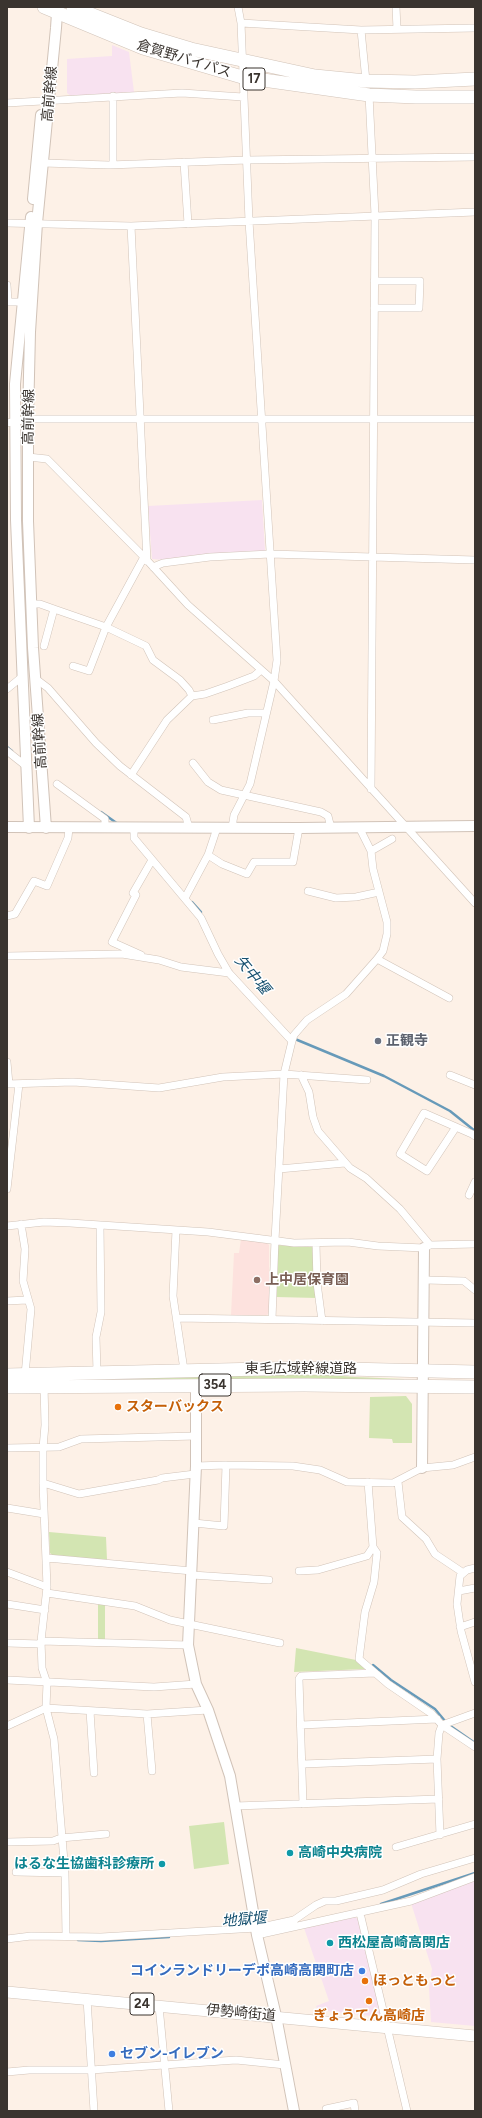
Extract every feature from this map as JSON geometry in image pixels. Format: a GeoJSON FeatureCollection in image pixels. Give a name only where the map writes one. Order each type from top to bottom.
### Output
{"type":"FeatureCollection","features":[{"type":"Feature","properties":{"kind":"highway","name":"倉賀野バイパス"},"geometry":{"type":"LineString","coordinates":[[73,7],[141,34],[191,49],[242,62],[315,76],[366,81],[415,82],[475,80]]}},
{"type":"Feature","properties":{"kind":"highway","name":"倉賀野バイパス"},"geometry":{"type":"LineString","coordinates":[[52,9],[143,48],[242,77],[369,95],[475,97]]}},
{"type":"Feature","properties":{"kind":"highway","name":"東毛広域幹線道路"},"geometry":{"type":"LineString","coordinates":[[7,1387],[97,1372],[304,1368],[475,1372]]}},
{"type":"Feature","properties":{"kind":"highway","name":"東毛広域幹線道路"},"geometry":{"type":"LineString","coordinates":[[7,1375],[25,1375],[44,1380],[196,1385],[475,1387]]}},
{"type":"Feature","properties":{"kind":"main road","name":"伊勢崎街道"},"geometry":{"type":"LineString","coordinates":[[7,1992],[276,2016],[475,2036]]}},
{"type":"Feature","properties":{"kind":"street"},"geometry":{"type":"LineString","coordinates":[[232,828],[234,815],[250,784],[265,713],[274,681],[277,660],[249,221],[241,23],[238,7]]}},
{"type":"Feature","properties":{"kind":"street"},"geometry":{"type":"LineString","coordinates":[[396,7],[397,29]]}},
{"type":"Feature","properties":{"kind":"street","name":"高前幹線"},"geometry":{"type":"LineString","coordinates":[[29,828],[12,422],[22,302],[43,163],[52,9]]}},
{"type":"Feature","properties":{"kind":"street"},"geometry":{"type":"LineString","coordinates":[[241,23],[361,30],[475,28]]}},
{"type":"Feature","properties":{"kind":"street"},"geometry":{"type":"LineString","coordinates":[[361,30],[366,81]]}},
{"type":"Feature","properties":{"kind":"street"},"geometry":{"type":"LineString","coordinates":[[7,103],[182,93],[243,97]]}},
{"type":"Feature","properties":{"kind":"street"},"geometry":{"type":"LineString","coordinates":[[369,95],[375,215],[372,556],[372,789]]}},
{"type":"Feature","properties":{"kind":"street"},"geometry":{"type":"LineString","coordinates":[[113,96],[113,165]]}},
{"type":"Feature","properties":{"kind":"street","name":"高前幹線"},"geometry":{"type":"LineString","coordinates":[[46,101],[34,223],[28,419],[31,604],[46,828]]}},
{"type":"Feature","properties":{"kind":"street"},"geometry":{"type":"LineString","coordinates":[[43,163],[113,165],[247,160],[475,157]]}},
{"type":"Feature","properties":{"kind":"street"},"geometry":{"type":"LineString","coordinates":[[184,162],[188,224]]}},
{"type":"Feature","properties":{"kind":"street"},"geometry":{"type":"LineString","coordinates":[[7,223],[131,226],[475,212]]}},
{"type":"Feature","properties":{"kind":"street"},"geometry":{"type":"LineString","coordinates":[[73,666],[89,671],[106,627],[146,559],[141,419],[131,226]]}},
{"type":"Feature","properties":{"kind":"street"},"geometry":{"type":"LineString","coordinates":[[374,281],[420,281],[419,308],[374,308]]}},
{"type":"Feature","properties":{"kind":"street"},"geometry":{"type":"LineString","coordinates":[[7,285],[7,302],[22,302]]}},
{"type":"Feature","properties":{"kind":"street"},"geometry":{"type":"LineString","coordinates":[[12,422],[28,419],[475,419]]}},
{"type":"Feature","properties":{"kind":"street"},"geometry":{"type":"LineString","coordinates":[[28,457],[47,459],[146,559],[188,605],[274,681],[475,903]]}},
{"type":"Feature","properties":{"kind":"street"},"geometry":{"type":"LineString","coordinates":[[153,567],[163,563],[210,557],[270,554],[475,560]]}},
{"type":"Feature","properties":{"kind":"street"},"geometry":{"type":"LineString","coordinates":[[31,604],[40,604],[106,627],[146,646],[153,660],[180,680],[192,696]]}},
{"type":"Feature","properties":{"kind":"street"},"geometry":{"type":"LineString","coordinates":[[44,646],[54,609]]}},
{"type":"Feature","properties":{"kind":"street"},"geometry":{"type":"LineString","coordinates":[[131,775],[167,720],[192,696],[205,694],[228,686],[254,676],[261,670]]}},
{"type":"Feature","properties":{"kind":"street"},"geometry":{"type":"LineString","coordinates":[[7,689],[23,676]]}},
{"type":"Feature","properties":{"kind":"street"},"geometry":{"type":"LineString","coordinates":[[36,679],[48,688],[96,743],[131,775],[186,817],[189,828]]}},
{"type":"Feature","properties":{"kind":"street"},"geometry":{"type":"LineString","coordinates":[[213,720],[242,714],[265,713]]}},
{"type":"Feature","properties":{"kind":"street"},"geometry":{"type":"LineString","coordinates":[[7,752],[26,766]]}},
{"type":"Feature","properties":{"kind":"street"},"geometry":{"type":"LineString","coordinates":[[193,763],[208,782],[221,790],[321,812],[328,816],[330,828]]}},
{"type":"Feature","properties":{"kind":"street"},"geometry":{"type":"LineString","coordinates":[[57,784],[105,819],[105,828]]}},
{"type":"Feature","properties":{"kind":"street"},"geometry":{"type":"LineString","coordinates":[[7,827],[330,828],[475,826]]}},
{"type":"Feature","properties":{"kind":"street"},"geometry":{"type":"LineString","coordinates":[[272,1319],[274,1240],[284,1074],[292,1041],[294,1035],[307,1020],[346,994],[383,951],[387,934],[387,922],[379,892],[371,851],[359,827]]}},
{"type":"Feature","properties":{"kind":"street"},"geometry":{"type":"LineString","coordinates":[[7,916],[15,914],[34,881],[47,886],[68,838],[69,828]]}},
{"type":"Feature","properties":{"kind":"street"},"geometry":{"type":"LineString","coordinates":[[134,828],[134,838],[200,918],[222,963],[229,973],[292,1041]]}},
{"type":"Feature","properties":{"kind":"street"},"geometry":{"type":"LineString","coordinates":[[185,898],[208,855],[217,828]]}},
{"type":"Feature","properties":{"kind":"street"},"geometry":{"type":"LineString","coordinates":[[208,855],[222,864],[247,874],[254,862],[293,862],[299,828]]}},
{"type":"Feature","properties":{"kind":"street"},"geometry":{"type":"LineString","coordinates":[[371,851],[392,839]]}},
{"type":"Feature","properties":{"kind":"street"},"geometry":{"type":"LineString","coordinates":[[150,959],[112,942],[136,895],[133,893],[152,860]]}},
{"type":"Feature","properties":{"kind":"street"},"geometry":{"type":"LineString","coordinates":[[308,891],[336,898],[356,897],[379,892]]}},
{"type":"Feature","properties":{"kind":"street"},"geometry":{"type":"LineString","coordinates":[[7,956],[122,954],[181,967],[229,973]]}},
{"type":"Feature","properties":{"kind":"street"},"geometry":{"type":"LineString","coordinates":[[377,959],[449,998]]}},
{"type":"Feature","properties":{"kind":"street"},"geometry":{"type":"LineString","coordinates":[[7,1062],[8,1084],[73,1082],[159,1088],[223,1077],[284,1074],[367,1080]]}},
{"type":"Feature","properties":{"kind":"street"},"geometry":{"type":"LineString","coordinates":[[301,1075],[309,1092],[313,1117],[318,1131],[345,1163],[366,1178],[400,1209],[427,1246],[422,1386],[422,1468]]}},
{"type":"Feature","properties":{"kind":"street"},"geometry":{"type":"LineString","coordinates":[[450,1075],[475,1085]]}},
{"type":"Feature","properties":{"kind":"street"},"geometry":{"type":"LineString","coordinates":[[7,1189],[19,1084]]}},
{"type":"Feature","properties":{"kind":"street"},"geometry":{"type":"LineString","coordinates":[[456,1127],[427,1171],[400,1154],[424,1113],[456,1127],[475,1136]]}},
{"type":"Feature","properties":{"kind":"street"},"geometry":{"type":"LineString","coordinates":[[278,1169],[345,1163]]}},
{"type":"Feature","properties":{"kind":"street"},"geometry":{"type":"LineString","coordinates":[[469,1195],[475,1182]]}},
{"type":"Feature","properties":{"kind":"street"},"geometry":{"type":"LineString","coordinates":[[7,1226],[44,1222],[100,1225],[176,1230],[294,1243],[348,1242],[378,1246],[475,1244]]}},
{"type":"Feature","properties":{"kind":"street"},"geometry":{"type":"LineString","coordinates":[[21,1224],[25,1248],[23,1281],[27,1300],[31,1309],[25,1375]]}},
{"type":"Feature","properties":{"kind":"street"},"geometry":{"type":"LineString","coordinates":[[97,1372],[96,1337],[101,1312],[100,1225]]}},
{"type":"Feature","properties":{"kind":"street"},"geometry":{"type":"LineString","coordinates":[[176,1230],[174,1296],[184,1370]]}},
{"type":"Feature","properties":{"kind":"street"},"geometry":{"type":"LineString","coordinates":[[316,1243],[322,1320]]}},
{"type":"Feature","properties":{"kind":"street"},"geometry":{"type":"LineString","coordinates":[[425,1280],[464,1281],[473,1287]]}},
{"type":"Feature","properties":{"kind":"street"},"geometry":{"type":"LineString","coordinates":[[7,1301],[27,1300]]}},
{"type":"Feature","properties":{"kind":"street"},"geometry":{"type":"LineString","coordinates":[[177,1318],[475,1324]]}},
{"type":"Feature","properties":{"kind":"street"},"geometry":{"type":"LineString","coordinates":[[44,1380],[46,1425],[43,1448],[43,1483],[47,1590],[41,1642],[42,1668],[47,1683],[46,1708],[54,1739],[65,1873],[66,1936]]}},
{"type":"Feature","properties":{"kind":"street"},"geometry":{"type":"LineString","coordinates":[[196,1385],[196,1470],[191,1624],[188,1645],[196,1684],[208,1710],[230,1776],[258,1931],[294,2111]]}},
{"type":"Feature","properties":{"kind":"street"},"geometry":{"type":"LineString","coordinates":[[7,1448],[59,1447],[81,1439],[196,1436]]}},
{"type":"Feature","properties":{"kind":"street"},"geometry":{"type":"LineString","coordinates":[[43,1483],[79,1494],[158,1480],[196,1470],[226,1465],[300,1467],[320,1470],[347,1482],[398,1482],[422,1468],[453,1465],[475,1457]]}},
{"type":"Feature","properties":{"kind":"street"},"geometry":{"type":"LineString","coordinates":[[194,1523],[224,1526],[226,1465]]}},
{"type":"Feature","properties":{"kind":"street"},"geometry":{"type":"LineString","coordinates":[[368,1482],[373,1547],[378,1553],[374,1582],[365,1612],[359,1659],[375,1673],[432,1714],[442,1726],[475,1747]]}},
{"type":"Feature","properties":{"kind":"street"},"geometry":{"type":"LineString","coordinates":[[398,1482],[402,1517],[426,1539],[435,1554],[462,1572]]}},
{"type":"Feature","properties":{"kind":"street"},"geometry":{"type":"LineString","coordinates":[[7,1508],[44,1514]]}},
{"type":"Feature","properties":{"kind":"street"},"geometry":{"type":"LineString","coordinates":[[299,1571],[318,1570],[367,1556],[373,1547]]}},
{"type":"Feature","properties":{"kind":"street"},"geometry":{"type":"LineString","coordinates":[[47,1558],[270,1580]]}},
{"type":"Feature","properties":{"kind":"street"},"geometry":{"type":"LineString","coordinates":[[462,1572],[475,1568]]}},
{"type":"Feature","properties":{"kind":"street"},"geometry":{"type":"LineString","coordinates":[[7,1572],[47,1590],[135,1606],[170,1620],[280,1643]]}},
{"type":"Feature","properties":{"kind":"street"},"geometry":{"type":"LineString","coordinates":[[462,1572],[458,1610],[460,1627],[471,1649],[475,1682]]}},
{"type":"Feature","properties":{"kind":"street"},"geometry":{"type":"LineString","coordinates":[[459,1591],[475,1588]]}},
{"type":"Feature","properties":{"kind":"street"},"geometry":{"type":"LineString","coordinates":[[7,1604],[45,1610]]}},
{"type":"Feature","properties":{"kind":"street"},"geometry":{"type":"LineString","coordinates":[[460,1627],[475,1622]]}},
{"type":"Feature","properties":{"kind":"street"},"geometry":{"type":"LineString","coordinates":[[7,1642],[188,1645]]}},
{"type":"Feature","properties":{"kind":"street"},"geometry":{"type":"LineString","coordinates":[[303,1804],[303,1764],[299,1679],[301,1676],[375,1673]]}},
{"type":"Feature","properties":{"kind":"street"},"geometry":{"type":"LineString","coordinates":[[7,1680],[154,1687],[196,1684]]}},
{"type":"Feature","properties":{"kind":"street"},"geometry":{"type":"LineString","coordinates":[[7,1726],[46,1708],[90,1712],[147,1714],[208,1710]]}},
{"type":"Feature","properties":{"kind":"street"},"geometry":{"type":"LineString","coordinates":[[90,1712],[94,1773]]}},
{"type":"Feature","properties":{"kind":"street"},"geometry":{"type":"LineString","coordinates":[[442,1726],[475,1713]]}},
{"type":"Feature","properties":{"kind":"street"},"geometry":{"type":"LineString","coordinates":[[147,1714],[152,1771]]}},
{"type":"Feature","properties":{"kind":"street"},"geometry":{"type":"LineString","coordinates":[[301,1725],[436,1719]]}},
{"type":"Feature","properties":{"kind":"street"},"geometry":{"type":"LineString","coordinates":[[440,1835],[437,1759],[438,1738],[442,1726]]}},
{"type":"Feature","properties":{"kind":"street"},"geometry":{"type":"LineString","coordinates":[[303,1764],[437,1759]]}},
{"type":"Feature","properties":{"kind":"street"},"geometry":{"type":"LineString","coordinates":[[236,1806],[439,1800]]}},
{"type":"Feature","properties":{"kind":"street"},"geometry":{"type":"LineString","coordinates":[[396,1847],[475,1824]]}},
{"type":"Feature","properties":{"kind":"street"},"geometry":{"type":"LineString","coordinates":[[7,1842],[53,1841],[61,1838],[106,1834]]}},
{"type":"Feature","properties":{"kind":"street"},"geometry":{"type":"LineString","coordinates":[[258,1931],[294,1920],[316,1904],[383,1890],[421,1874],[475,1858]]}},
{"type":"Feature","properties":{"kind":"street"},"geometry":{"type":"LineString","coordinates":[[16,1872],[65,1873]]}},
{"type":"Feature","properties":{"kind":"street"},"geometry":{"type":"LineString","coordinates":[[7,1939],[31,1936],[101,1937],[258,1931],[360,1913],[410,1901],[475,1877]]}},
{"type":"Feature","properties":{"kind":"street"},"geometry":{"type":"LineString","coordinates":[[360,1913],[407,2111]]}},
{"type":"Feature","properties":{"kind":"street"},"geometry":{"type":"LineString","coordinates":[[87,1999],[94,2111]]}},
{"type":"Feature","properties":{"kind":"street"},"geometry":{"type":"LineString","coordinates":[[159,2006],[163,2066],[169,2111]]}},
{"type":"Feature","properties":{"kind":"street"},"geometry":{"type":"LineString","coordinates":[[7,2072],[29,2070],[91,2070],[236,2060],[286,2065]]}},
{"type":"Feature","properties":{"kind":"street"},"geometry":{"type":"LineString","coordinates":[[326,2111],[326,2109],[354,2104],[355,2111]]}},
{"type":"Feature","properties":{"kind":"shaded area"},"geometry":{"type":"Polygon","coordinates":[[[112,45],[129,52],[134,92],[71,96],[67,93],[67,59],[112,56],[112,45]]]}},
{"type":"Feature","properties":{"kind":"shaded area"},"geometry":{"type":"Polygon","coordinates":[[[262,500],[265,551],[208,554],[164,560],[152,559],[148,506],[262,500]]]}},
{"type":"Feature","properties":{"kind":"shaded area"},"geometry":{"type":"Polygon","coordinates":[[[241,1239],[266,1242],[269,1245],[269,1314],[231,1315],[234,1253],[239,1253],[241,1239]]]}},
{"type":"Feature","properties":{"kind":"shaded area"},"geometry":{"type":"Polygon","coordinates":[[[475,1880],[475,2026],[431,2022],[429,1988],[432,1969],[411,1903],[475,1880]]]}},
{"type":"Feature","properties":{"kind":"shaded area"},"geometry":{"type":"Polygon","coordinates":[[[355,1917],[358,1919],[381,2017],[318,2010],[316,2006],[329,2001],[304,1928],[355,1917]]]}},
{"type":"Feature","properties":{"kind":"green space"},"geometry":{"type":"Polygon","coordinates":[[[276,1245],[312,1247],[314,1250],[317,1298],[276,1297],[276,1245]]]}},
{"type":"Feature","properties":{"kind":"green space"},"geometry":{"type":"Polygon","coordinates":[[[315,1374],[404,1379],[404,1381],[305,1378],[58,1382],[58,1377],[315,1374]]]}},
{"type":"Feature","properties":{"kind":"green space"},"geometry":{"type":"Polygon","coordinates":[[[406,1396],[412,1404],[412,1443],[393,1443],[392,1439],[369,1438],[370,1397],[406,1396]]]}},
{"type":"Feature","properties":{"kind":"green space"},"geometry":{"type":"Polygon","coordinates":[[[49,1532],[106,1537],[107,1560],[52,1555],[50,1553],[49,1532]]]}},
{"type":"Feature","properties":{"kind":"green space"},"geometry":{"type":"Polygon","coordinates":[[[98,1604],[105,1604],[105,1639],[98,1639],[98,1604]]]}},
{"type":"Feature","properties":{"kind":"green space"},"geometry":{"type":"Polygon","coordinates":[[[296,1648],[356,1660],[365,1669],[294,1672],[296,1648]]]}},
{"type":"Feature","properties":{"kind":"green space"},"geometry":{"type":"Polygon","coordinates":[[[224,1822],[229,1864],[194,1869],[189,1826],[224,1822]]]}},
{"type":"Feature","properties":{"kind":"waterway","name":"矢中堰"},"geometry":{"type":"LineString","coordinates":[[7,747],[12,751]]}},
{"type":"Feature","properties":{"kind":"waterway","name":"矢中堰"},"geometry":{"type":"LineString","coordinates":[[101,812],[118,824]]}},
{"type":"Feature","properties":{"kind":"waterway","name":"矢中堰"},"geometry":{"type":"LineString","coordinates":[[192,902],[201,912]]}},
{"type":"Feature","properties":{"kind":"waterway","name":"矢中堰"},"geometry":{"type":"LineString","coordinates":[[295,1039],[384,1076],[450,1111],[475,1131]]}},
{"type":"Feature","properties":{"kind":"waterway"},"geometry":{"type":"LineString","coordinates":[[373,1665],[391,1680],[435,1709],[445,1721]]}},
{"type":"Feature","properties":{"kind":"waterway"},"geometry":{"type":"LineString","coordinates":[[449,1725],[475,1743]]}},
{"type":"Feature","properties":{"kind":"waterway","name":"地獄堰"},"geometry":{"type":"LineString","coordinates":[[381,1904],[475,1873]]}},
{"type":"Feature","properties":{"kind":"waterway","name":"地獄堰"},"geometry":{"type":"LineString","coordinates":[[78,1940],[101,1941],[169,1937]]}},
{"type":"Feature","properties":{"kind":"place","name":"正観寺"},"geometry":{"type":"Point","coordinates":[378,1041]}},
{"type":"Feature","properties":{"kind":"place","name":"上中居保育園"},"geometry":{"type":"Point","coordinates":[257,1280]}},
{"type":"Feature","properties":{"kind":"place","name":"スターバックス"},"geometry":{"type":"Point","coordinates":[118,1407]}},
{"type":"Feature","properties":{"kind":"place","name":"高崎中央病院"},"geometry":{"type":"Point","coordinates":[290,1853]}},
{"type":"Feature","properties":{"kind":"place","name":"はるな生協歯科診療所"},"geometry":{"type":"Point","coordinates":[162,1864]}},
{"type":"Feature","properties":{"kind":"place","name":"西松屋高崎高関店"},"geometry":{"type":"Point","coordinates":[330,1943]}},
{"type":"Feature","properties":{"kind":"place","name":"コインランドリーデポ高崎高関町店"},"geometry":{"type":"Point","coordinates":[362,1971]}},
{"type":"Feature","properties":{"kind":"place","name":"ほっともっと"},"geometry":{"type":"Point","coordinates":[365,1981]}},
{"type":"Feature","properties":{"kind":"place","name":"ぎょうてん高崎店"},"geometry":{"type":"Point","coordinates":[369,2001]}},
{"type":"Feature","properties":{"kind":"place","name":"セブン-イレブン"},"geometry":{"type":"Point","coordinates":[112,2054]}}]}
